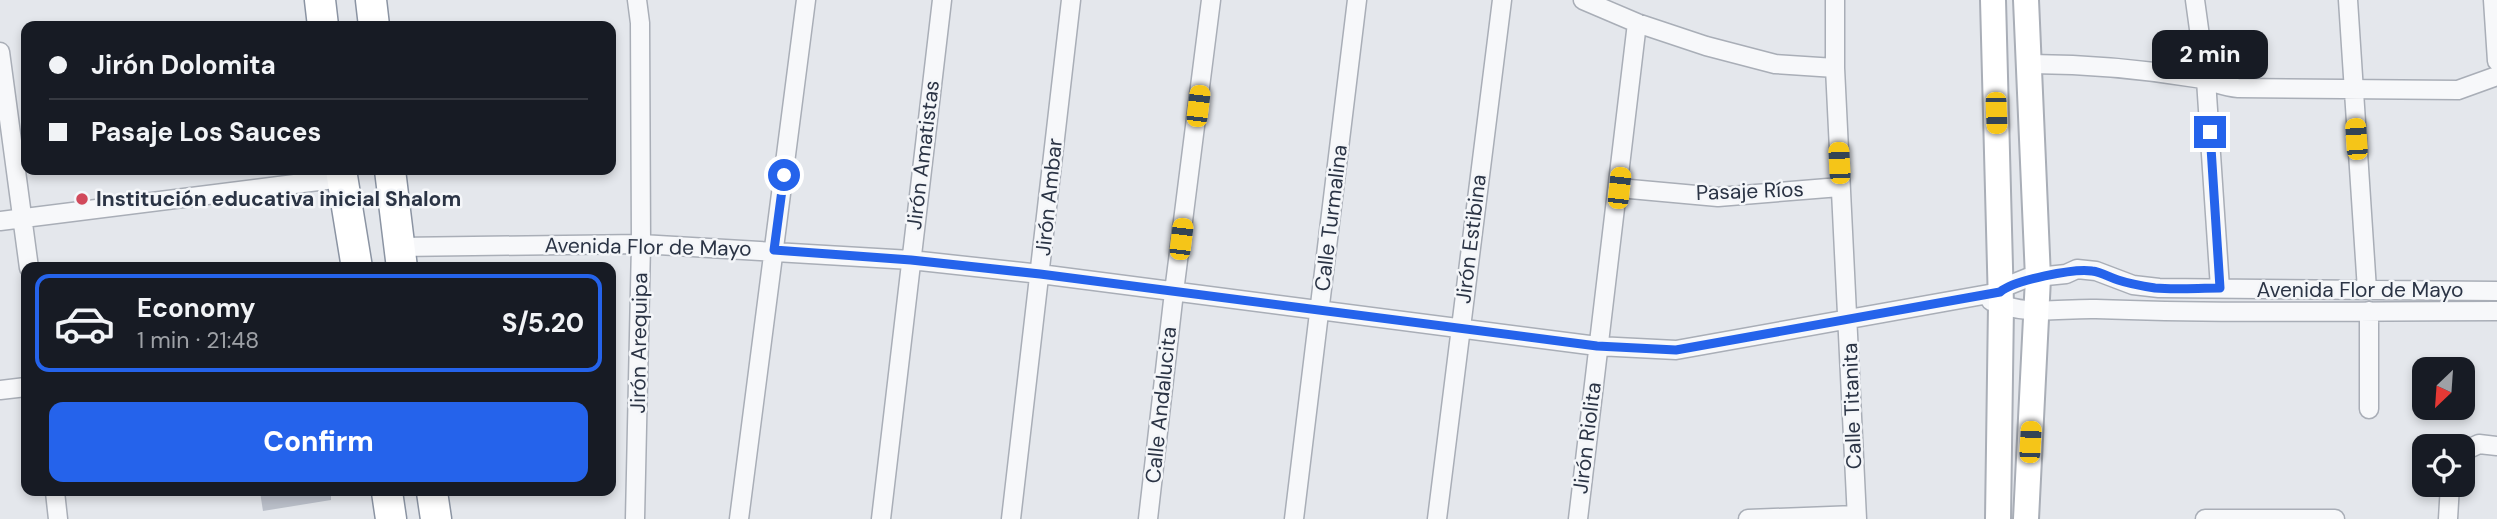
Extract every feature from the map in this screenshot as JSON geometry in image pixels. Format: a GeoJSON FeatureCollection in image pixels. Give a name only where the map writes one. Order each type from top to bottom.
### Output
{"type":"FeatureCollection","features":[{"type":"Feature","properties":{"kind":"highway"},"geometry":{"type":"LineString","coordinates":[[320,0],[322,21]]}},
{"type":"Feature","properties":{"kind":"highway"},"geometry":{"type":"LineString","coordinates":[[371,0],[373,21]]}},
{"type":"Feature","properties":{"kind":"highway"},"geometry":{"type":"LineString","coordinates":[[342,175],[357,262]]}},
{"type":"Feature","properties":{"kind":"highway"},"geometry":{"type":"LineString","coordinates":[[391,175],[400,257]]}},
{"type":"Feature","properties":{"kind":"highway"},"geometry":{"type":"LineString","coordinates":[[388,496],[391,519]]}},
{"type":"Feature","properties":{"kind":"highway"},"geometry":{"type":"LineString","coordinates":[[433,496],[436,519]]}},
{"type":"Feature","properties":{"kind":"main road"},"geometry":{"type":"LineString","coordinates":[[1993,0],[1998,519]]}},
{"type":"Feature","properties":{"kind":"main road"},"geometry":{"type":"LineString","coordinates":[[2026,0],[2038,278],[2026,519]]}},
{"type":"Feature","properties":{"kind":"street","name":"Jirón Arequipa"},"geometry":{"type":"LineString","coordinates":[[635,519],[641,244],[638,0]]}},
{"type":"Feature","properties":{"kind":"street"},"geometry":{"type":"LineString","coordinates":[[739,519],[806,0]]}},
{"type":"Feature","properties":{"kind":"street","name":"Jirón Amatistas"},"geometry":{"type":"LineString","coordinates":[[881,519],[942,0]]}},
{"type":"Feature","properties":{"kind":"street","name":"Jirón Ambar"},"geometry":{"type":"LineString","coordinates":[[1011,519],[1071,0]]}},
{"type":"Feature","properties":{"kind":"street","name":"Calle Andalucita"},"geometry":{"type":"LineString","coordinates":[[1148,519],[1212,0]]}},
{"type":"Feature","properties":{"kind":"street","name":"Calle Turmalina"},"geometry":{"type":"LineString","coordinates":[[1294,519],[1357,0]]}},
{"type":"Feature","properties":{"kind":"street","name":"Jirón Estibina"},"geometry":{"type":"LineString","coordinates":[[1437,519],[1502,0]]}},
{"type":"Feature","properties":{"kind":"street"},"geometry":{"type":"LineString","coordinates":[[1583,0],[1637,23],[1706,46],[1775,64],[1835,68]]}},
{"type":"Feature","properties":{"kind":"street","name":"Calle Titanita"},"geometry":{"type":"LineString","coordinates":[[1835,0],[1840,187],[1857,517]]}},
{"type":"Feature","properties":{"kind":"street"},"geometry":{"type":"LineString","coordinates":[[2194,0],[2206,80],[2220,288]]}},
{"type":"Feature","properties":{"kind":"street"},"geometry":{"type":"LineString","coordinates":[[2348,0],[2367,290]]}},
{"type":"Feature","properties":{"kind":"street"},"geometry":{"type":"LineString","coordinates":[[2493,0],[2497,61]]}},
{"type":"Feature","properties":{"kind":"street","name":"Jirón Riolita"},"geometry":{"type":"LineString","coordinates":[[1578,519],[1637,23]]}},
{"type":"Feature","properties":{"kind":"street"},"geometry":{"type":"LineString","coordinates":[[0,52],[28,262]]}},
{"type":"Feature","properties":{"kind":"street"},"geometry":{"type":"LineString","coordinates":[[2027,64],[2063,64],[2206,80],[2225,87],[2238,88],[2458,90],[2497,76]]}},
{"type":"Feature","properties":{"kind":"street"},"geometry":{"type":"LineString","coordinates":[[0,221],[335,175]]}},
{"type":"Feature","properties":{"kind":"street","name":"Pasaje Ríos"},"geometry":{"type":"LineString","coordinates":[[1619,188],[1718,197],[1840,187]]}},
{"type":"Feature","properties":{"kind":"street","name":"Avenida Flor de Mayo"},"geometry":{"type":"LineString","coordinates":[[400,257],[641,244],[774,250],[911,260],[1040,274],[1597,346],[1676,350],[1848,317],[1994,298],[2037,312],[2092,309],[2162,312],[2497,312]]}},
{"type":"Feature","properties":{"kind":"street","name":"Avenida Flor de Mayo"},"geometry":{"type":"LineString","coordinates":[[1994,298],[2007,286],[2027,278],[2066,274],[2077,269],[2096,271],[2146,287],[2497,291]]}},
{"type":"Feature","properties":{"kind":"street"},"geometry":{"type":"LineString","coordinates":[[2369,311],[2369,409]]}},
{"type":"Feature","properties":{"kind":"street"},"geometry":{"type":"LineString","coordinates":[[0,390],[21,388]]}},
{"type":"Feature","properties":{"kind":"street"},"geometry":{"type":"LineString","coordinates":[[2475,446],[2497,446]]}},
{"type":"Feature","properties":{"kind":"street"},"geometry":{"type":"LineString","coordinates":[[55,496],[58,519]]}},
{"type":"Feature","properties":{"kind":"street"},"geometry":{"type":"LineString","coordinates":[[2448,519],[2449,497]]}},
{"type":"Feature","properties":{"kind":"street"},"geometry":{"type":"LineString","coordinates":[[1748,519],[1857,517]]}},
{"type":"Feature","properties":{"kind":"street"},"geometry":{"type":"LineString","coordinates":[[2205,519],[2335,519]]}},
{"type":"Feature","properties":{"kind":"building"},"geometry":{"type":"Polygon","coordinates":[[[261,496],[331,496],[331,500],[263,511],[261,496]]]}},
{"type":"Feature","properties":{"kind":"place","name":"Institución educativa inicial Shalom"},"geometry":{"type":"Point","coordinates":[82,199]}},
{"type":"Feature","properties":{"kind":"route"},"geometry":{"type":"LineString","coordinates":[[784,175],[774,250],[911,260],[1040,274],[1597,346],[1676,350],[1848,317],[2000,292],[2007,286],[2027,278],[2066,274],[2077,269],[2096,271],[2133,285],[2159,288],[2220,288],[2210,132]]}}]}
